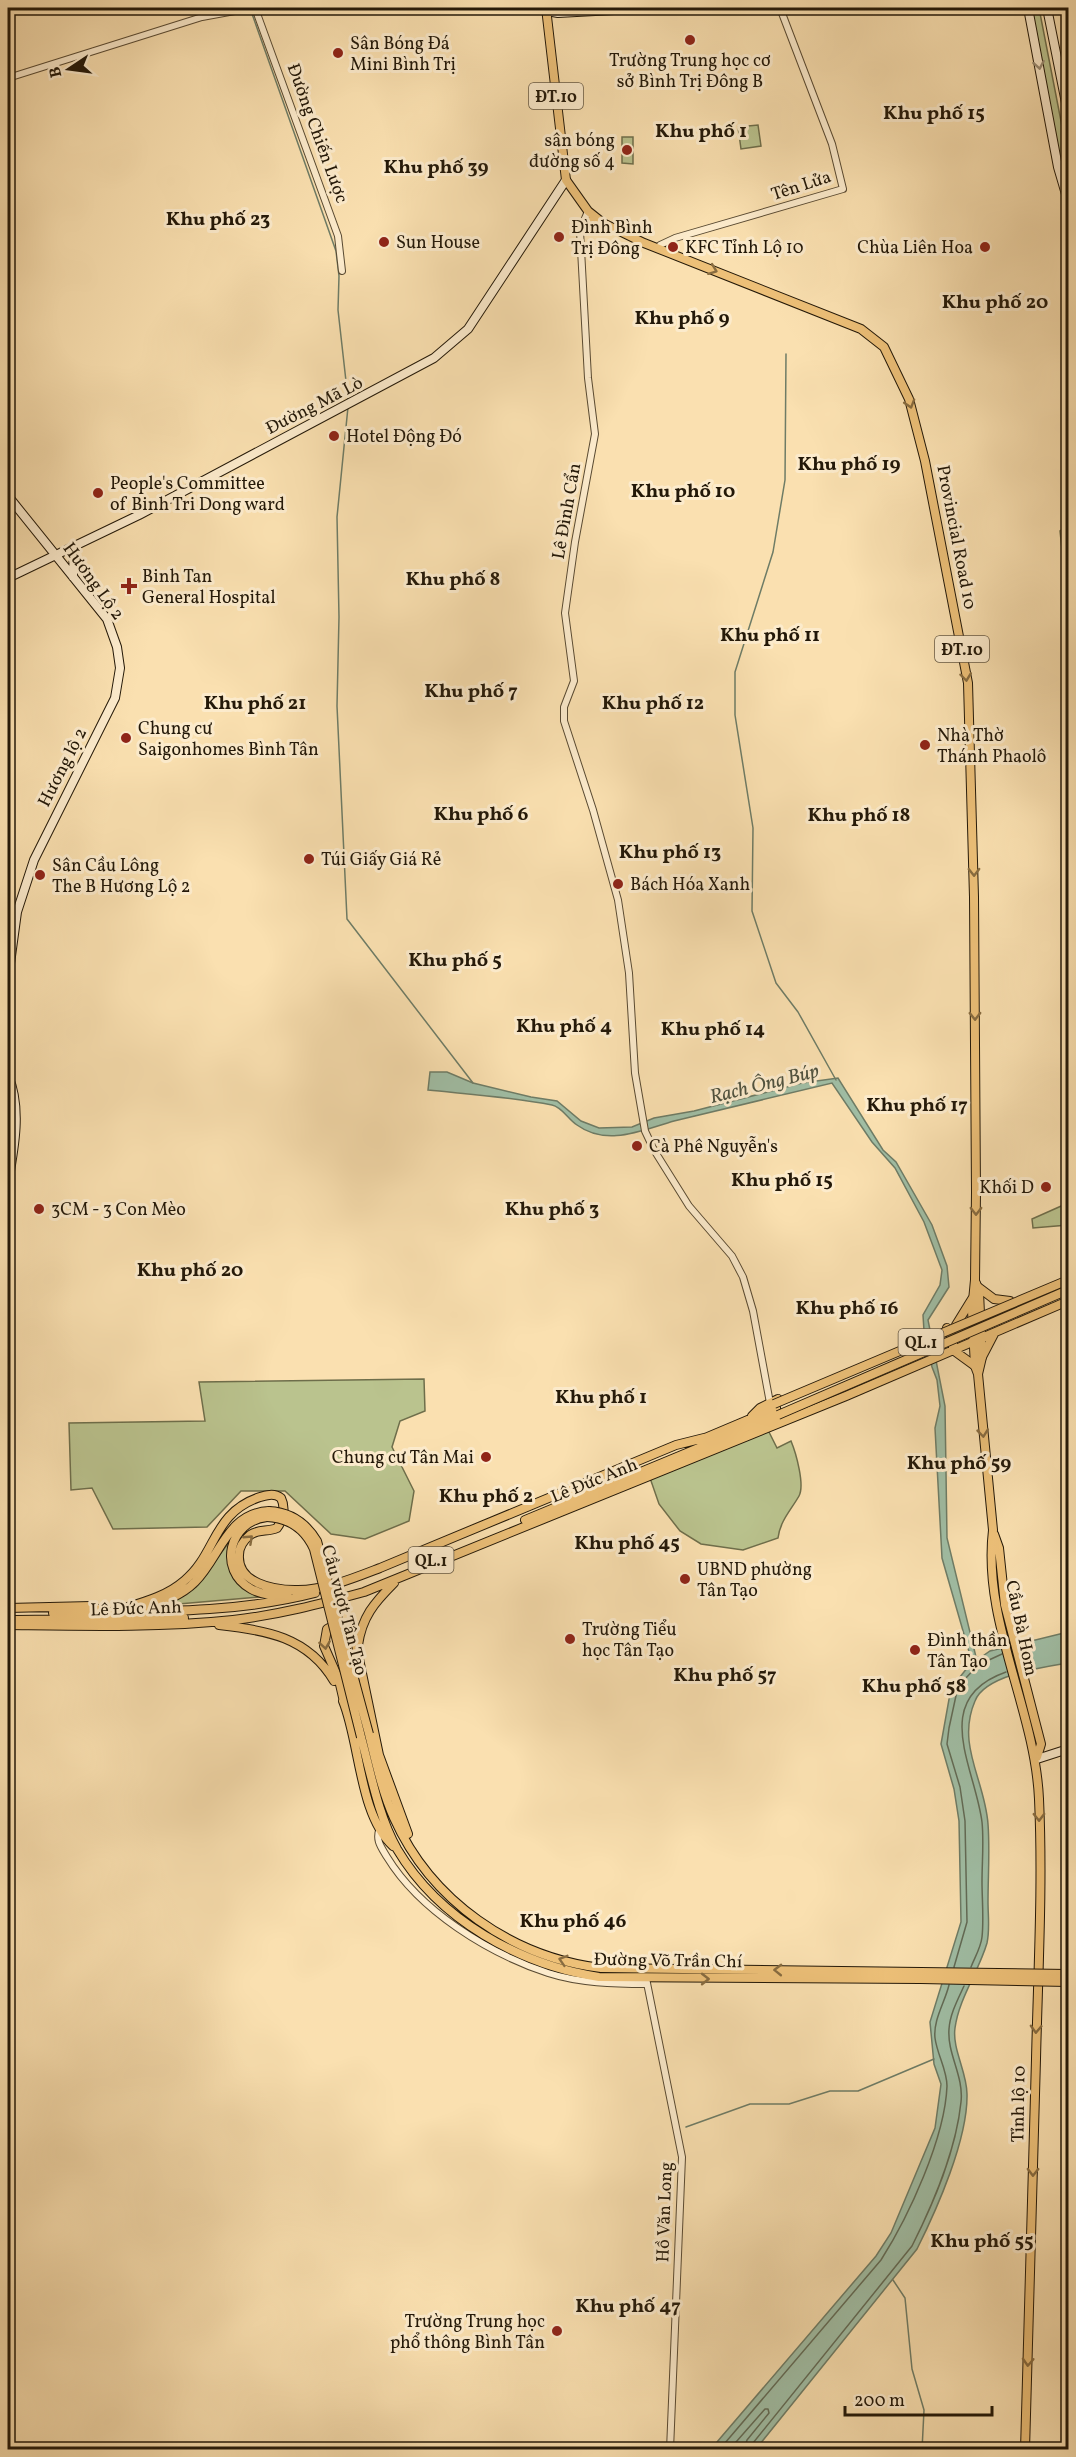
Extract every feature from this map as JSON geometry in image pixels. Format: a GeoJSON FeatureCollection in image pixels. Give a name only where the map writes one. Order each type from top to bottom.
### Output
{"type":"FeatureCollection","features":[{"type":"Feature","properties":{"kind":"main road"},"geometry":{"type":"LineString","coordinates":[[550,9],[558,13],[651,8]]}},
{"type":"Feature","properties":{"kind":"main road"},"geometry":{"type":"LineString","coordinates":[[1028,8],[1058,167],[1068,201]]}},
{"type":"Feature","properties":{"kind":"main road"},"geometry":{"type":"LineString","coordinates":[[1047,8],[1068,113]]}},
{"type":"Feature","properties":{"kind":"main road","name":"Provincial Road 10"},"geometry":{"type":"LineString","coordinates":[[550,9],[566,180],[588,211],[599,220],[659,249],[861,329],[884,347],[909,399],[930,482],[968,683],[974,861],[976,1316]]}},
{"type":"Feature","properties":{"kind":"main road","name":"Đường Mã Lò"},"geometry":{"type":"LineString","coordinates":[[8,578],[74,548],[355,402],[434,358],[468,329],[566,180]]}},
{"type":"Feature","properties":{"kind":"main road"},"geometry":{"type":"LineString","coordinates":[[584,222],[599,220]]}},
{"type":"Feature","properties":{"kind":"main road","name":"Hương Lộ 2"},"geometry":{"type":"LineString","coordinates":[[8,496],[107,619],[114,634],[120,668],[115,698]]}},
{"type":"Feature","properties":{"kind":"main road"},"geometry":{"type":"LineString","coordinates":[[73,577],[74,548]]}},
{"type":"Feature","properties":{"kind":"main road","name":"Hương lộ 2"},"geometry":{"type":"LineString","coordinates":[[8,978],[17,912],[38,850],[115,698]]}},
{"type":"Feature","properties":{"kind":"main road"},"geometry":{"type":"LineString","coordinates":[[8,1076],[15,1115],[8,1182]]}},
{"type":"Feature","properties":{"kind":"main road","name":"QL.1"},"geometry":{"type":"LineString","coordinates":[[902,1347],[1068,1278]]}},
{"type":"Feature","properties":{"kind":"main road","name":"QL.1"},"geometry":{"type":"LineString","coordinates":[[773,1413],[1068,1278]]}},
{"type":"Feature","properties":{"kind":"main road"},"geometry":{"type":"LineString","coordinates":[[1055,1282],[1055,1296],[1067,1300]]}},
{"type":"Feature","properties":{"kind":"main road"},"geometry":{"type":"LineString","coordinates":[[977,1284],[994,1299],[1012,1301],[1012,1311],[1022,1322]]}},
{"type":"Feature","properties":{"kind":"main road","name":"Provincial Road 10"},"geometry":{"type":"LineString","coordinates":[[976,1316],[972,1299],[977,1284]]}},
{"type":"Feature","properties":{"kind":"main road","name":"QL.1"},"geometry":{"type":"LineString","coordinates":[[773,1413],[1068,1288]]}},
{"type":"Feature","properties":{"kind":"main road"},"geometry":{"type":"LineString","coordinates":[[972,1299],[951,1326],[953,1350],[976,1370]]}},
{"type":"Feature","properties":{"kind":"main road","name":"QL.1"},"geometry":{"type":"LineString","coordinates":[[773,1413],[1067,1300]]}},
{"type":"Feature","properties":{"kind":"main road","name":"Lê Đức Anh"},"geometry":{"type":"LineString","coordinates":[[83,1616],[109,1612],[225,1608],[299,1597],[381,1570],[676,1444],[708,1437],[750,1419],[908,1370],[1022,1322],[1067,1300]]}},
{"type":"Feature","properties":{"kind":"main road","name":"ĐT.10"},"geometry":{"type":"LineString","coordinates":[[976,1316],[976,1370]]}},
{"type":"Feature","properties":{"kind":"main road"},"geometry":{"type":"LineString","coordinates":[[982,1357],[994,1334]]}},
{"type":"Feature","properties":{"kind":"main road","name":"ĐT.10"},"geometry":{"type":"LineString","coordinates":[[976,1370],[982,1357],[977,1341]]}},
{"type":"Feature","properties":{"kind":"main road"},"geometry":{"type":"LineString","coordinates":[[902,1347],[907,1355],[908,1370]]}},
{"type":"Feature","properties":{"kind":"main road","name":"Lê Đức Anh"},"geometry":{"type":"LineString","coordinates":[[34,1617],[83,1616],[205,1622],[285,1612],[364,1592],[704,1453],[773,1413],[902,1347]]}},
{"type":"Feature","properties":{"kind":"main road","name":"Cầu Bà Hom"},"geometry":{"type":"LineString","coordinates":[[976,1370],[995,1549],[1005,1605],[1038,1746]]}},
{"type":"Feature","properties":{"kind":"main road","name":"Lê Đức Anh"},"geometry":{"type":"LineString","coordinates":[[8,1625],[185,1620],[286,1608],[363,1587],[760,1423],[773,1413]]}},
{"type":"Feature","properties":{"kind":"main road"},"geometry":{"type":"LineString","coordinates":[[704,1453],[726,1437]]}},
{"type":"Feature","properties":{"kind":"main road","name":"Lê Đức Anh"},"geometry":{"type":"LineString","coordinates":[[8,1608],[91,1606],[109,1612],[178,1586],[194,1570],[220,1526],[232,1513],[254,1500],[276,1495],[282,1498],[284,1506],[279,1525],[273,1530],[249,1536],[239,1555],[241,1568],[247,1576],[260,1584],[303,1590],[381,1570]]}},
{"type":"Feature","properties":{"kind":"main road"},"geometry":{"type":"LineString","coordinates":[[133,1611],[166,1600],[187,1589],[204,1572],[237,1523],[253,1513],[295,1518],[308,1528],[317,1541],[365,1736]]}},
{"type":"Feature","properties":{"kind":"main road"},"geometry":{"type":"LineString","coordinates":[[268,1514],[247,1523],[237,1533],[231,1552],[234,1570],[242,1583],[256,1592],[299,1597]]}},
{"type":"Feature","properties":{"kind":"main road"},"geometry":{"type":"LineString","coordinates":[[234,1570],[248,1581],[260,1584]]}},
{"type":"Feature","properties":{"kind":"main road"},"geometry":{"type":"LineString","coordinates":[[357,1649],[363,1621],[368,1611],[397,1580]]}},
{"type":"Feature","properties":{"kind":"main road","name":"QL.1"},"geometry":{"type":"LineString","coordinates":[[8,1614],[34,1617]]}},
{"type":"Feature","properties":{"kind":"main road","name":"QL.1"},"geometry":{"type":"LineString","coordinates":[[8,1620],[34,1617]]}},
{"type":"Feature","properties":{"kind":"main road"},"geometry":{"type":"LineString","coordinates":[[185,1620],[259,1629],[293,1641],[324,1666],[336,1684],[345,1706]]}},
{"type":"Feature","properties":{"kind":"main road"},"geometry":{"type":"LineString","coordinates":[[398,1850],[380,1828],[368,1797],[339,1680],[325,1651],[324,1634],[332,1625],[345,1624],[351,1629],[379,1755],[388,1785],[407,1832],[429,1875]]}},
{"type":"Feature","properties":{"kind":"main road","name":"Đường Võ Trần Chí"},"geometry":{"type":"LineString","coordinates":[[365,1736],[377,1798],[398,1850],[431,1894],[490,1939],[516,1953],[577,1974],[647,1981],[921,1975]]}},
{"type":"Feature","properties":{"kind":"main road","name":"Đường Võ Trần Chí"},"geometry":{"type":"LineString","coordinates":[[365,1736],[394,1819],[429,1875],[466,1912],[508,1939],[531,1950],[579,1965],[921,1975]]}},
{"type":"Feature","properties":{"kind":"main road","name":"Tỉnh lộ 10"},"geometry":{"type":"LineString","coordinates":[[1025,2450],[1038,1987],[1040,1858],[1036,1759],[1038,1746]]}},
{"type":"Feature","properties":{"kind":"main road"},"geometry":{"type":"LineString","coordinates":[[1036,1759],[1068,1749]]}},
{"type":"Feature","properties":{"kind":"main road"},"geometry":{"type":"LineString","coordinates":[[644,1968],[647,1981]]}},
{"type":"Feature","properties":{"kind":"main road"},"geometry":{"type":"LineString","coordinates":[[921,1975],[1068,1974]]}},
{"type":"Feature","properties":{"kind":"main road"},"geometry":{"type":"LineString","coordinates":[[921,1975],[1068,1982]]}},
{"type":"Feature","properties":{"kind":"street"},"geometry":{"type":"LineString","coordinates":[[8,78],[202,17],[254,8]]}},
{"type":"Feature","properties":{"kind":"street","name":"Đường Chiến Lược"},"geometry":{"type":"LineString","coordinates":[[254,8],[338,236],[342,271]]}},
{"type":"Feature","properties":{"kind":"street"},"geometry":{"type":"LineString","coordinates":[[447,8],[519,12],[550,9]]}},
{"type":"Feature","properties":{"kind":"street"},"geometry":{"type":"LineString","coordinates":[[529,11],[536,8]]}},
{"type":"Feature","properties":{"kind":"street","name":"Tên Lửa"},"geometry":{"type":"LineString","coordinates":[[659,249],[660,245],[675,238],[843,189],[832,144],[780,8]]}},
{"type":"Feature","properties":{"kind":"street","name":"Lê Đình Cẩn"},"geometry":{"type":"LineString","coordinates":[[588,211],[580,231],[588,378],[595,434],[574,546],[566,613],[574,681],[564,714],[577,766],[593,810],[620,914],[629,975],[635,1073],[645,1131],[654,1150],[689,1206],[732,1257],[743,1277],[755,1317],[773,1413]]}},
{"type":"Feature","properties":{"kind":"street"},"geometry":{"type":"LineString","coordinates":[[380,1828],[378,1836],[380,1844],[401,1877],[425,1902],[476,1938],[546,1972],[569,1979],[647,1981]]}},
{"type":"Feature","properties":{"kind":"street","name":"Hồ Văn Long"},"geometry":{"type":"LineString","coordinates":[[647,1981],[682,2157],[670,2450]]}},
{"type":"Feature","properties":{"kind":"shaded area"},"geometry":{"type":"Polygon","coordinates":[[[1030,8],[1039,8],[1068,157],[1068,192],[1060,163],[1030,8]]]}},
{"type":"Feature","properties":{"kind":"shaded area"},"geometry":{"type":"Polygon","coordinates":[[[758,125],[761,146],[741,149],[738,127],[758,125]]]}},
{"type":"Feature","properties":{"kind":"shaded area","name":"sân bóng đường số 4"},"geometry":{"type":"Polygon","coordinates":[[[622,137],[633,137],[633,164],[622,163],[622,137]]]}},
{"type":"Feature","properties":{"kind":"shaded area"},"geometry":{"type":"Polygon","coordinates":[[[1068,526],[1068,605],[1060,531],[1068,526]]]}},
{"type":"Feature","properties":{"kind":"shaded area"},"geometry":{"type":"Polygon","coordinates":[[[1068,1203],[1068,1225],[1033,1228],[1032,1219],[1068,1203]]]}},
{"type":"Feature","properties":{"kind":"shaded area"},"geometry":{"type":"Polygon","coordinates":[[[424,1379],[425,1411],[400,1421],[392,1447],[414,1491],[409,1521],[365,1539],[331,1534],[285,1491],[241,1491],[207,1527],[113,1529],[92,1488],[71,1490],[69,1423],[205,1421],[199,1382],[424,1379]]]}},
{"type":"Feature","properties":{"kind":"shaded area"},"geometry":{"type":"Polygon","coordinates":[[[768,1430],[777,1448],[791,1441],[801,1484],[799,1496],[783,1521],[778,1538],[743,1550],[701,1544],[680,1531],[659,1504],[650,1478],[768,1430]]]}},
{"type":"Feature","properties":{"kind":"shaded area"},"geometry":{"type":"Polygon","coordinates":[[[241,1526],[231,1570],[259,1597],[167,1605],[196,1587],[241,1526]]]}},
{"type":"Feature","properties":{"kind":"water"},"geometry":{"type":"Polygon","coordinates":[[[430,1072],[447,1072],[473,1083],[557,1101],[581,1121],[599,1128],[632,1127],[654,1118],[694,1111],[802,1083],[838,1078],[883,1150],[896,1162],[932,1225],[947,1266],[949,1287],[928,1320],[945,1406],[947,1538],[976,1657],[980,1658],[990,1651],[1068,1632],[1068,1663],[1016,1674],[990,1685],[975,1701],[970,1717],[970,1748],[988,1824],[988,1933],[987,1943],[961,2006],[955,2028],[956,2044],[967,2094],[962,2132],[950,2173],[917,2249],[756,2449],[711,2449],[876,2256],[891,2233],[935,2128],[941,2084],[934,2064],[930,2022],[961,1922],[959,1821],[954,1789],[941,1744],[951,1688],[972,1662],[942,1558],[935,1428],[940,1406],[937,1380],[924,1331],[923,1315],[940,1285],[942,1270],[924,1222],[895,1168],[872,1142],[832,1083],[625,1135],[612,1136],[588,1132],[559,1108],[552,1105],[428,1090],[430,1072]]]}},
{"type":"Feature","properties":{"kind":"waterway"},"geometry":{"type":"LineString","coordinates":[[251,11],[336,251],[339,276],[338,310],[348,399]]}},
{"type":"Feature","properties":{"kind":"waterway","name":"Rạch Ông Búp"},"geometry":{"type":"LineString","coordinates":[[786,354],[785,480],[773,552],[735,672],[735,715],[753,828],[752,911],[776,983],[798,1012],[836,1080]]}},
{"type":"Feature","properties":{"kind":"waterway"},"geometry":{"type":"LineString","coordinates":[[348,407],[337,517],[339,617],[337,706],[347,919],[473,1083]]}},
{"type":"Feature","properties":{"kind":"waterway"},"geometry":{"type":"LineString","coordinates":[[686,2127],[750,2104],[789,2104],[830,2091],[858,2091],[934,2059]]}},
{"type":"Feature","properties":{"kind":"waterway"},"geometry":{"type":"LineString","coordinates":[[893,2280],[905,2298],[912,2369],[924,2410],[922,2450]]}},
{"type":"Feature","properties":{"kind":"place","name":"Trường Trung học cơ sở Bình Trị Đông B"},"geometry":{"type":"Point","coordinates":[690,40]}},
{"type":"Feature","properties":{"kind":"place","name":"Sân Bóng Đá Mini Bình Trị"},"geometry":{"type":"Point","coordinates":[338,53]}},
{"type":"Feature","properties":{"kind":"place","name":"sân bóng đường số 4"},"geometry":{"type":"Point","coordinates":[627,150]}},
{"type":"Feature","properties":{"kind":"place","name":"Đình Bình Trị Đông"},"geometry":{"type":"Point","coordinates":[559,237]}},
{"type":"Feature","properties":{"kind":"place","name":"Sun House"},"geometry":{"type":"Point","coordinates":[384,242]}},
{"type":"Feature","properties":{"kind":"place","name":"KFC Tỉnh Lộ 10"},"geometry":{"type":"Point","coordinates":[673,247]}},
{"type":"Feature","properties":{"kind":"place","name":"Chùa Liên Hoa"},"geometry":{"type":"Point","coordinates":[985,247]}},
{"type":"Feature","properties":{"kind":"place","name":"Hotel Động Đó"},"geometry":{"type":"Point","coordinates":[334,436]}},
{"type":"Feature","properties":{"kind":"place","name":"People's Committee of Binh Tri Dong ward"},"geometry":{"type":"Point","coordinates":[98,493]}},
{"type":"Feature","properties":{"kind":"place","name":"Binh Tan General Hospital"},"geometry":{"type":"Point","coordinates":[129,586]}},
{"type":"Feature","properties":{"kind":"place","name":"Chung cư Saigonhomes Bình Tân"},"geometry":{"type":"Point","coordinates":[126,738]}},
{"type":"Feature","properties":{"kind":"place","name":"Nhà Thờ Thánh Phaolô"},"geometry":{"type":"Point","coordinates":[925,745]}},
{"type":"Feature","properties":{"kind":"place","name":"Túi Giấy Giá Rẻ"},"geometry":{"type":"Point","coordinates":[309,859]}},
{"type":"Feature","properties":{"kind":"place","name":"Sân Cầu Lông The B Hương Lộ 2"},"geometry":{"type":"Point","coordinates":[40,875]}},
{"type":"Feature","properties":{"kind":"place","name":"Bách Hóa Xanh"},"geometry":{"type":"Point","coordinates":[618,884]}},
{"type":"Feature","properties":{"kind":"place","name":"Cà Phê Nguyễn's"},"geometry":{"type":"Point","coordinates":[637,1146]}},
{"type":"Feature","properties":{"kind":"place","name":"Khối D"},"geometry":{"type":"Point","coordinates":[1046,1187]}},
{"type":"Feature","properties":{"kind":"place","name":"3CM - 3 Con Mèo"},"geometry":{"type":"Point","coordinates":[39,1209]}},
{"type":"Feature","properties":{"kind":"place","name":"Chung cư Tân Mai"},"geometry":{"type":"Point","coordinates":[486,1457]}},
{"type":"Feature","properties":{"kind":"place","name":"UBND phường Tân Tạo"},"geometry":{"type":"Point","coordinates":[685,1579]}},
{"type":"Feature","properties":{"kind":"place","name":"Trường Tiểu học Tân Tạo"},"geometry":{"type":"Point","coordinates":[570,1639]}},
{"type":"Feature","properties":{"kind":"place","name":"Đình thần Tân Tạo"},"geometry":{"type":"Point","coordinates":[915,1650]}},
{"type":"Feature","properties":{"kind":"place","name":"Trường Trung học phổ thông Bình Tân"},"geometry":{"type":"Point","coordinates":[557,2331]}},
{"type":"Feature","properties":{"kind":"district","name":"Khu phố 15"},"geometry":{"type":"Point","coordinates":[934,112]}},
{"type":"Feature","properties":{"kind":"district","name":"Khu phố 1"},"geometry":{"type":"Point","coordinates":[701,130]}},
{"type":"Feature","properties":{"kind":"district","name":"Khu phố 39"},"geometry":{"type":"Point","coordinates":[436,166]}},
{"type":"Feature","properties":{"kind":"district","name":"Khu phố 23"},"geometry":{"type":"Point","coordinates":[218,218]}},
{"type":"Feature","properties":{"kind":"district","name":"Khu phố 20"},"geometry":{"type":"Point","coordinates":[995,301]}},
{"type":"Feature","properties":{"kind":"district","name":"Khu phố 9"},"geometry":{"type":"Point","coordinates":[682,317]}},
{"type":"Feature","properties":{"kind":"district","name":"Khu phố 19"},"geometry":{"type":"Point","coordinates":[849,463]}},
{"type":"Feature","properties":{"kind":"district","name":"Khu phố 10"},"geometry":{"type":"Point","coordinates":[683,490]}},
{"type":"Feature","properties":{"kind":"district","name":"Khu phố 8"},"geometry":{"type":"Point","coordinates":[453,578]}},
{"type":"Feature","properties":{"kind":"district","name":"Khu phố 11"},"geometry":{"type":"Point","coordinates":[770,634]}},
{"type":"Feature","properties":{"kind":"district","name":"Khu phố 7"},"geometry":{"type":"Point","coordinates":[471,690]}},
{"type":"Feature","properties":{"kind":"district","name":"Khu phố 21"},"geometry":{"type":"Point","coordinates":[255,702]}},
{"type":"Feature","properties":{"kind":"district","name":"Khu phố 12"},"geometry":{"type":"Point","coordinates":[653,702]}},
{"type":"Feature","properties":{"kind":"district","name":"Khu phố 6"},"geometry":{"type":"Point","coordinates":[481,813]}},
{"type":"Feature","properties":{"kind":"district","name":"Khu phố 18"},"geometry":{"type":"Point","coordinates":[859,814]}},
{"type":"Feature","properties":{"kind":"district","name":"Khu phố 13"},"geometry":{"type":"Point","coordinates":[670,851]}},
{"type":"Feature","properties":{"kind":"district","name":"Khu phố 5"},"geometry":{"type":"Point","coordinates":[455,959]}},
{"type":"Feature","properties":{"kind":"district","name":"Khu phố 4"},"geometry":{"type":"Point","coordinates":[564,1025]}},
{"type":"Feature","properties":{"kind":"district","name":"Khu phố 14"},"geometry":{"type":"Point","coordinates":[713,1028]}},
{"type":"Feature","properties":{"kind":"district","name":"Khu phố 17"},"geometry":{"type":"Point","coordinates":[917,1104]}},
{"type":"Feature","properties":{"kind":"district","name":"Khu phố 15"},"geometry":{"type":"Point","coordinates":[782,1179]}},
{"type":"Feature","properties":{"kind":"district","name":"Khu phố 3"},"geometry":{"type":"Point","coordinates":[552,1208]}},
{"type":"Feature","properties":{"kind":"district","name":"Khu phố 20"},"geometry":{"type":"Point","coordinates":[190,1269]}},
{"type":"Feature","properties":{"kind":"district","name":"Khu phố 16"},"geometry":{"type":"Point","coordinates":[847,1307]}},
{"type":"Feature","properties":{"kind":"district","name":"Khu phố 1"},"geometry":{"type":"Point","coordinates":[601,1396]}},
{"type":"Feature","properties":{"kind":"district","name":"Khu phố 59"},"geometry":{"type":"Point","coordinates":[959,1462]}},
{"type":"Feature","properties":{"kind":"district","name":"Khu phố 2"},"geometry":{"type":"Point","coordinates":[486,1495]}},
{"type":"Feature","properties":{"kind":"district","name":"Khu phố 45"},"geometry":{"type":"Point","coordinates":[627,1542]}},
{"type":"Feature","properties":{"kind":"district","name":"Khu phố 57"},"geometry":{"type":"Point","coordinates":[725,1674]}},
{"type":"Feature","properties":{"kind":"district","name":"Khu phố 58"},"geometry":{"type":"Point","coordinates":[914,1685]}},
{"type":"Feature","properties":{"kind":"district","name":"Khu phố 46"},"geometry":{"type":"Point","coordinates":[573,1920]}},
{"type":"Feature","properties":{"kind":"district","name":"Khu phố 55"},"geometry":{"type":"Point","coordinates":[982,2240]}},
{"type":"Feature","properties":{"kind":"district","name":"Khu phố 47"},"geometry":{"type":"Point","coordinates":[628,2305]}}]}
